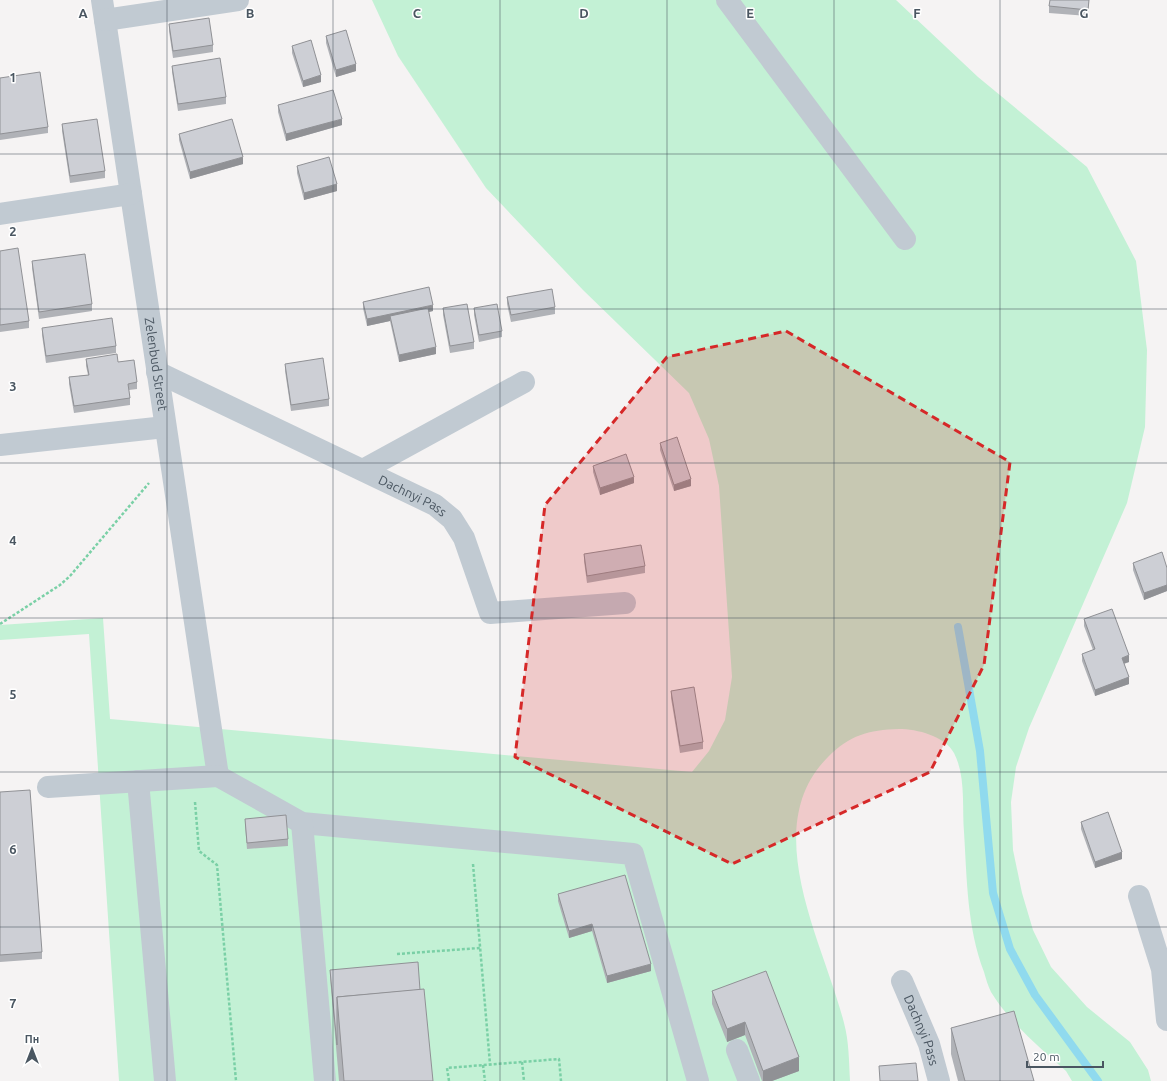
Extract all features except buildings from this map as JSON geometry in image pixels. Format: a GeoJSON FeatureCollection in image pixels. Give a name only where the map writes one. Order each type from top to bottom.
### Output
{"type":"FeatureCollection","features":[{"type":"Feature","properties":{"kind":"street"},"geometry":{"type":"LineString","coordinates":[[103,10],[238,0]]}},
{"type":"Feature","properties":{"kind":"street"},"geometry":{"type":"LineString","coordinates":[[726,0],[905,239]]}},
{"type":"Feature","properties":{"kind":"street","name":"Zelenbud Street"},"geometry":{"type":"LineString","coordinates":[[103,10],[218,776]]}},
{"type":"Feature","properties":{"kind":"street"},"geometry":{"type":"LineString","coordinates":[[0,214],[131,194]]}},
{"type":"Feature","properties":{"kind":"street","name":"Dachnyi Pass"},"geometry":{"type":"LineString","coordinates":[[157,372],[435,505],[452,519],[464,538],[490,613],[625,603]]}},
{"type":"Feature","properties":{"kind":"street"},"geometry":{"type":"LineString","coordinates":[[363,470],[524,382]]}},
{"type":"Feature","properties":{"kind":"street"},"geometry":{"type":"LineString","coordinates":[[0,445],[165,427]]}},
{"type":"Feature","properties":{"kind":"street"},"geometry":{"type":"LineString","coordinates":[[48,787],[218,776],[302,822],[633,854],[698,1081]]}},
{"type":"Feature","properties":{"kind":"street"},"geometry":{"type":"LineString","coordinates":[[138,781],[165,1081]]}},
{"type":"Feature","properties":{"kind":"street"},"geometry":{"type":"LineString","coordinates":[[302,822],[325,1081]]}},
{"type":"Feature","properties":{"kind":"street"},"geometry":{"type":"LineString","coordinates":[[1139,896],[1162,968],[1167,1020]]}},
{"type":"Feature","properties":{"kind":"street","name":"Dachnyi Pass"},"geometry":{"type":"LineString","coordinates":[[902,981],[929,1044],[939,1081]]}},
{"type":"Feature","properties":{"kind":"street"},"geometry":{"type":"LineString","coordinates":[[737,1050],[749,1081]]}},
{"type":"Feature","properties":{"kind":"path"},"geometry":{"type":"LineString","coordinates":[[0,624],[60,585],[70,576],[170,459]]}},
{"type":"Feature","properties":{"kind":"path"},"geometry":{"type":"LineString","coordinates":[[193,778],[199,851],[217,865],[236,1081]]}},
{"type":"Feature","properties":{"kind":"path"},"geometry":{"type":"LineString","coordinates":[[470,838],[490,1064]]}},
{"type":"Feature","properties":{"kind":"path"},"geometry":{"type":"LineString","coordinates":[[397,954],[480,948]]}},
{"type":"Feature","properties":{"kind":"path"},"geometry":{"type":"LineString","coordinates":[[448,1081],[447,1068],[559,1059],[561,1081]]}},
{"type":"Feature","properties":{"kind":"path"},"geometry":{"type":"LineString","coordinates":[[522,1062],[524,1081]]}},
{"type":"Feature","properties":{"kind":"path"},"geometry":{"type":"LineString","coordinates":[[483,1065],[485,1081]]}},
{"type":"Feature","properties":{"kind":"highlighted area"},"geometry":{"type":"Polygon","coordinates":[[[786,331],[1010,462],[984,665],[930,772],[732,864],[515,757],[545,505],[667,357],[786,331]]]}},
{"type":"Feature","properties":{"kind":"green space"},"geometry":{"type":"Polygon","coordinates":[[[372,0],[896,0],[978,77],[1087,167],[1136,261],[1147,350],[1145,427],[1127,503],[1029,728],[1016,767],[1011,802],[1013,850],[1022,893],[1033,930],[1051,967],[1087,1007],[1130,1042],[1148,1070],[1151,1081],[1072,1081],[1066,1071],[1016,1024],[991,992],[978,955],[971,921],[963,822],[963,792],[958,762],[950,747],[937,738],[914,730],[899,729],[869,732],[844,743],[828,757],[807,786],[798,817],[797,851],[802,887],[811,922],[835,992],[846,1030],[850,1081],[119,1081],[89,634],[0,640],[0,625],[103,618],[110,719],[692,772],[709,751],[725,720],[732,677],[719,486],[709,439],[689,393],[583,290],[486,188],[398,56],[372,0]]]}},
{"type":"Feature","properties":{"kind":"waterway"},"geometry":{"type":"LineString","coordinates":[[958,627],[980,751],[993,893],[1010,949],[1035,995],[1098,1081]]}}]}
